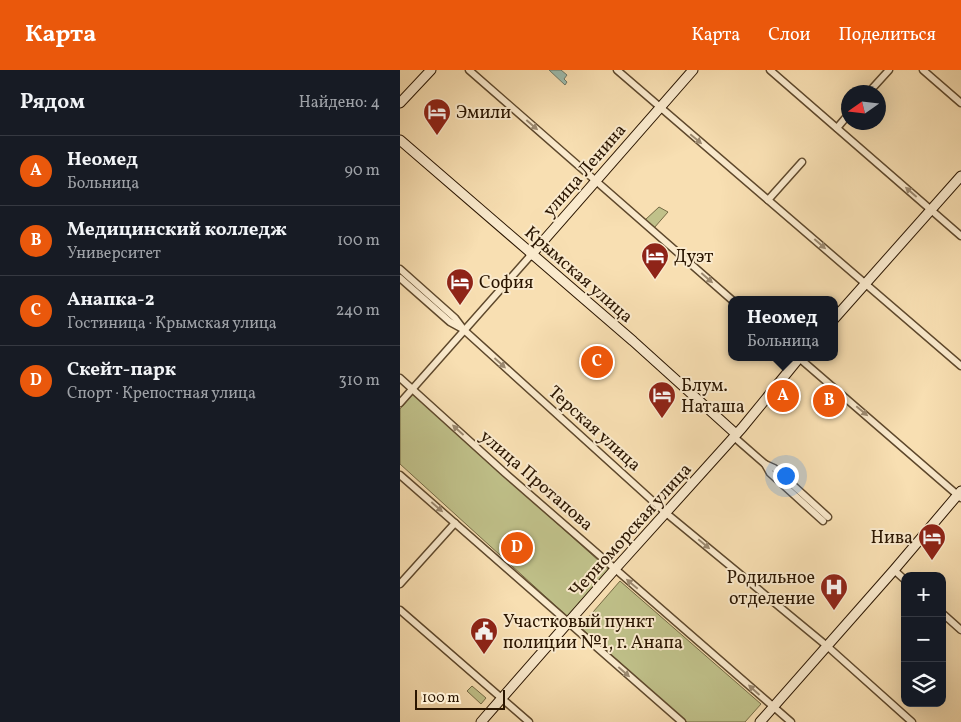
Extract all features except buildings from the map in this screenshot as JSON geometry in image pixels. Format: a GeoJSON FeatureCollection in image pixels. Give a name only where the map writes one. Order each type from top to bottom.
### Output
{"type":"FeatureCollection","features":[{"type":"Feature","properties":{"kind":"street"},"geometry":{"type":"LineString","coordinates":[[400,103],[432,70]]}},
{"type":"Feature","properties":{"kind":"street"},"geometry":{"type":"LineString","coordinates":[[469,70],[728,296]]}},
{"type":"Feature","properties":{"kind":"street"},"geometry":{"type":"LineString","coordinates":[[617,70],[961,366]]}},
{"type":"Feature","properties":{"kind":"street","name":"улица Ленина"},"geometry":{"type":"LineString","coordinates":[[400,403],[693,70]]}},
{"type":"Feature","properties":{"kind":"street"},"geometry":{"type":"LineString","coordinates":[[770,70],[961,236]]}},
{"type":"Feature","properties":{"kind":"street"},"geometry":{"type":"LineString","coordinates":[[875,85],[889,70]]}},
{"type":"Feature","properties":{"kind":"street"},"geometry":{"type":"LineString","coordinates":[[923,70],[961,103]]}},
{"type":"Feature","properties":{"kind":"street"},"geometry":{"type":"LineString","coordinates":[[837,128],[841,123]]}},
{"type":"Feature","properties":{"kind":"street","name":"Крымская улица"},"geometry":{"type":"LineString","coordinates":[[400,140],[626,335],[735,435],[765,464],[770,473],[825,519]]}},
{"type":"Feature","properties":{"kind":"street"},"geometry":{"type":"LineString","coordinates":[[768,200],[802,162]]}},
{"type":"Feature","properties":{"kind":"street"},"geometry":{"type":"LineString","coordinates":[[838,315],[961,176]]}},
{"type":"Feature","properties":{"kind":"street","name":"Терская улица"},"geometry":{"type":"LineString","coordinates":[[400,269],[455,318],[464,330],[666,513],[827,646],[912,722]]}},
{"type":"Feature","properties":{"kind":"street","name":"Терская улица"},"geometry":{"type":"LineString","coordinates":[[400,278],[450,322],[464,330]]}},
{"type":"Feature","properties":{"kind":"street","name":"Черноморская улица"},"geometry":{"type":"LineString","coordinates":[[481,722],[735,435],[797,361]]}},
{"type":"Feature","properties":{"kind":"street"},"geometry":{"type":"LineString","coordinates":[[760,722],[960,494],[803,361]]}},
{"type":"Feature","properties":{"kind":"street","name":"улица Протапова"},"geometry":{"type":"LineString","coordinates":[[400,378],[505,473],[791,722]]}},
{"type":"Feature","properties":{"kind":"street"},"geometry":{"type":"LineString","coordinates":[[400,475],[682,722]]}},
{"type":"Feature","properties":{"kind":"street"},"geometry":{"type":"LineString","coordinates":[[400,584],[455,523]]}},
{"type":"Feature","properties":{"kind":"street"},"geometry":{"type":"LineString","coordinates":[[894,570],[901,576]]}},
{"type":"Feature","properties":{"kind":"street"},"geometry":{"type":"LineString","coordinates":[[400,610],[529,722]]}},
{"type":"Feature","properties":{"kind":"street"},"geometry":{"type":"LineString","coordinates":[[946,617],[961,630]]}},
{"type":"Feature","properties":{"kind":"green space"},"geometry":{"type":"Polygon","coordinates":[[[659,207],[668,212],[654,228],[645,220],[659,207]]]}},
{"type":"Feature","properties":{"kind":"green space"},"geometry":{"type":"Polygon","coordinates":[[[413,394],[609,570],[568,617],[400,464],[400,409],[413,394]]]}},
{"type":"Feature","properties":{"kind":"green space"},"geometry":{"type":"Polygon","coordinates":[[[620,581],[761,704],[745,722],[687,722],[580,627],[620,581]]]}},
{"type":"Feature","properties":{"kind":"green space"},"geometry":{"type":"Polygon","coordinates":[[[472,686],[486,698],[481,704],[467,691],[472,686]]]}},
{"type":"Feature","properties":{"kind":"shaded area"},"geometry":{"type":"Polygon","coordinates":[[[549,70],[561,70],[567,75],[564,79],[567,82],[565,85],[549,70]]]}},
{"type":"Feature","properties":{"kind":"place","name":"Эмили"},"geometry":{"type":"Point","coordinates":[437,136]}},
{"type":"Feature","properties":{"kind":"place","name":"Дуэт"},"geometry":{"type":"Point","coordinates":[655,280]}},
{"type":"Feature","properties":{"kind":"place","name":"София"},"geometry":{"type":"Point","coordinates":[460,306]}},
{"type":"Feature","properties":{"kind":"place","name":"Анапка-2"},"geometry":{"type":"Point","coordinates":[597,362]}},
{"type":"Feature","properties":{"kind":"place","name":"Неомед"},"geometry":{"type":"Point","coordinates":[783,396]}},
{"type":"Feature","properties":{"kind":"place","name":"Медицинский колледж"},"geometry":{"type":"Point","coordinates":[829,401]}},
{"type":"Feature","properties":{"kind":"place","name":"Блум. Наташа"},"geometry":{"type":"Point","coordinates":[662,419]}},
{"type":"Feature","properties":{"kind":"place","name":"Скейт-парк"},"geometry":{"type":"Point","coordinates":[517,548]}},
{"type":"Feature","properties":{"kind":"place","name":"Нива"},"geometry":{"type":"Point","coordinates":[932,561]}},
{"type":"Feature","properties":{"kind":"place","name":"Родильное отделение"},"geometry":{"type":"Point","coordinates":[834,611]}},
{"type":"Feature","properties":{"kind":"place","name":"Участковый пункт полиции №1, г. Анапа"},"geometry":{"type":"Point","coordinates":[484,655]}}]}
